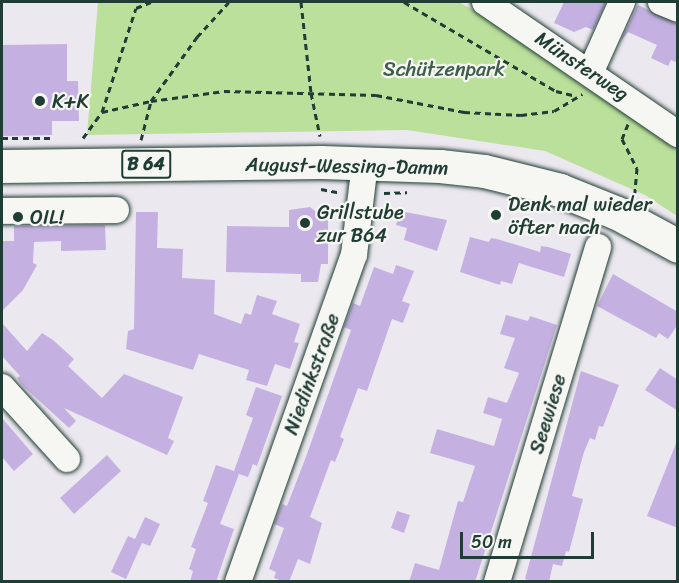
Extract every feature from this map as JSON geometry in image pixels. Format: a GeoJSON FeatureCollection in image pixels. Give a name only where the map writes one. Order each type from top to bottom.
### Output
{"type":"FeatureCollection","features":[{"type":"Feature","properties":{"kind":"main road","name":"August-Wessing-Damm"},"geometry":{"type":"LineString","coordinates":[[2,166],[364,163],[467,169],[543,185],[599,204],[678,246]]}},
{"type":"Feature","properties":{"kind":"street","name":"Münsterweg"},"geometry":{"type":"LineString","coordinates":[[485,2],[591,71],[678,134]]}},
{"type":"Feature","properties":{"kind":"street"},"geometry":{"type":"LineString","coordinates":[[591,71],[622,2]]}},
{"type":"Feature","properties":{"kind":"street"},"geometry":{"type":"LineString","coordinates":[[661,2],[678,9]]}},
{"type":"Feature","properties":{"kind":"street","name":"Niedinkstraße"},"geometry":{"type":"LineString","coordinates":[[238,582],[354,255],[364,163]]}},
{"type":"Feature","properties":{"kind":"street"},"geometry":{"type":"LineString","coordinates":[[2,211],[116,210]]}},
{"type":"Feature","properties":{"kind":"street","name":"Seewiese"},"geometry":{"type":"LineString","coordinates":[[497,582],[598,247]]}},
{"type":"Feature","properties":{"kind":"street"},"geometry":{"type":"LineString","coordinates":[[2,387],[67,459]]}},
{"type":"Feature","properties":{"kind":"path"},"geometry":{"type":"LineString","coordinates":[[83,138],[102,112],[136,8],[151,2]]}},
{"type":"Feature","properties":{"kind":"path"},"geometry":{"type":"LineString","coordinates":[[141,142],[151,100],[197,37],[229,2]]}},
{"type":"Feature","properties":{"kind":"path"},"geometry":{"type":"LineString","coordinates":[[301,2],[311,93],[319,126]]}},
{"type":"Feature","properties":{"kind":"path"},"geometry":{"type":"LineString","coordinates":[[404,2],[556,91],[578,97]]}},
{"type":"Feature","properties":{"kind":"path"},"geometry":{"type":"LineString","coordinates":[[102,112],[151,100],[224,91],[376,96],[464,112],[521,115],[554,111],[578,97],[590,85],[591,71]]}},
{"type":"Feature","properties":{"kind":"path"},"geometry":{"type":"LineString","coordinates":[[634,198],[637,168],[622,139],[635,102]]}},
{"type":"Feature","properties":{"kind":"green space","name":"Schützenpark"},"geometry":{"type":"Polygon","coordinates":[[[98,2],[458,2],[503,25],[677,144],[677,216],[645,195],[545,151],[407,130],[87,135],[98,2]]]}},
{"type":"Feature","properties":{"kind":"building"},"geometry":{"type":"Polygon","coordinates":[[[564,2],[606,2],[593,30],[586,27],[574,32],[554,23],[564,2]]]}},
{"type":"Feature","properties":{"kind":"building"},"geometry":{"type":"Polygon","coordinates":[[[638,5],[678,24],[678,63],[671,60],[668,66],[651,58],[657,45],[628,32],[620,42],[638,5]]]}},
{"type":"Feature","properties":{"kind":"building","name":"K+K"},"geometry":{"type":"Polygon","coordinates":[[[67,44],[67,81],[78,81],[79,121],[52,121],[52,135],[2,136],[2,45],[67,44]]]}},
{"type":"Feature","properties":{"kind":"building"},"geometry":{"type":"Polygon","coordinates":[[[310,207],[328,221],[328,264],[321,264],[318,282],[301,282],[301,274],[226,272],[227,226],[289,227],[289,210],[310,207]]]}},
{"type":"Feature","properties":{"kind":"building"},"geometry":{"type":"Polygon","coordinates":[[[400,211],[447,220],[437,251],[404,240],[407,228],[396,225],[400,211]]]}},
{"type":"Feature","properties":{"kind":"building"},"geometry":{"type":"Polygon","coordinates":[[[136,212],[158,212],[157,248],[183,249],[182,278],[215,280],[214,314],[241,324],[245,313],[251,315],[257,295],[277,301],[272,314],[300,324],[294,342],[299,343],[290,369],[275,364],[267,386],[246,380],[249,370],[199,354],[193,370],[126,349],[128,331],[134,329],[136,212]]]}},
{"type":"Feature","properties":{"kind":"building"},"geometry":{"type":"Polygon","coordinates":[[[105,225],[106,250],[61,251],[61,241],[34,242],[33,263],[37,265],[23,290],[2,311],[2,241],[14,241],[14,226],[105,225]]]}},
{"type":"Feature","properties":{"kind":"building"},"geometry":{"type":"Polygon","coordinates":[[[470,237],[489,242],[491,238],[497,239],[540,252],[541,246],[571,254],[564,277],[519,263],[512,284],[501,281],[500,285],[460,272],[470,237]]]}},
{"type":"Feature","properties":{"kind":"building"},"geometry":{"type":"Polygon","coordinates":[[[396,265],[414,271],[402,301],[410,304],[403,323],[392,319],[367,391],[358,388],[340,437],[344,439],[335,462],[331,460],[310,517],[322,523],[310,564],[298,559],[289,582],[284,582],[274,578],[276,572],[269,569],[284,528],[274,524],[282,504],[287,506],[307,454],[351,330],[344,327],[353,303],[360,306],[374,267],[393,274],[396,265]]]}},
{"type":"Feature","properties":{"kind":"building"},"geometry":{"type":"Polygon","coordinates":[[[613,274],[678,312],[678,324],[668,339],[659,333],[656,338],[597,306],[613,274]]]}},
{"type":"Feature","properties":{"kind":"building"},"geometry":{"type":"Polygon","coordinates":[[[506,315],[528,321],[530,316],[557,325],[475,582],[409,582],[415,563],[439,570],[458,501],[463,502],[475,466],[430,453],[437,429],[494,446],[502,419],[483,413],[488,397],[507,403],[519,373],[504,368],[515,338],[500,334],[506,315]]]}},
{"type":"Feature","properties":{"kind":"building"},"geometry":{"type":"Polygon","coordinates":[[[2,323],[27,351],[42,333],[53,340],[74,359],[68,366],[102,398],[124,374],[183,397],[168,438],[174,441],[167,455],[64,408],[76,421],[69,428],[22,385],[17,378],[20,376],[2,356],[2,323]]]}},
{"type":"Feature","properties":{"kind":"building"},"geometry":{"type":"Polygon","coordinates":[[[660,368],[678,380],[678,411],[645,390],[660,368]]]}},
{"type":"Feature","properties":{"kind":"building"},"geometry":{"type":"Polygon","coordinates":[[[581,371],[619,385],[603,427],[599,426],[595,440],[590,438],[584,452],[572,496],[583,499],[569,552],[566,551],[562,566],[553,564],[549,582],[533,582],[525,579],[581,371]]]}},
{"type":"Feature","properties":{"kind":"building"},"geometry":{"type":"Polygon","coordinates":[[[256,387],[282,396],[257,466],[253,464],[248,477],[239,474],[220,524],[234,529],[216,582],[190,582],[193,571],[189,569],[196,549],[191,547],[208,503],[203,501],[216,465],[234,471],[253,418],[246,415],[256,387]]]}},
{"type":"Feature","properties":{"kind":"building"},"geometry":{"type":"Polygon","coordinates":[[[2,418],[33,454],[14,471],[2,457],[2,418]]]}},
{"type":"Feature","properties":{"kind":"building"},"geometry":{"type":"Polygon","coordinates":[[[678,442],[678,528],[647,516],[678,442]]]}},
{"type":"Feature","properties":{"kind":"building"},"geometry":{"type":"Polygon","coordinates":[[[107,455],[121,471],[74,514],[60,498],[107,455]]]}},
{"type":"Feature","properties":{"kind":"building"},"geometry":{"type":"Polygon","coordinates":[[[397,511],[410,515],[404,533],[391,528],[397,511]]]}},
{"type":"Feature","properties":{"kind":"building"},"geometry":{"type":"Polygon","coordinates":[[[145,517],[160,524],[150,546],[142,543],[126,579],[111,572],[128,536],[135,539],[145,517]]]}},
{"type":"Feature","properties":{"kind":"place","name":"K+K"},"geometry":{"type":"Point","coordinates":[40,101]}},
{"type":"Feature","properties":{"kind":"place","name":"Denk mal wieder öfter nach"},"geometry":{"type":"Point","coordinates":[496,215]}},
{"type":"Feature","properties":{"kind":"place","name":"OIL!"},"geometry":{"type":"Point","coordinates":[18,217]}},
{"type":"Feature","properties":{"kind":"place","name":"Grillstube zur B64"},"geometry":{"type":"Point","coordinates":[305,223]}}]}
